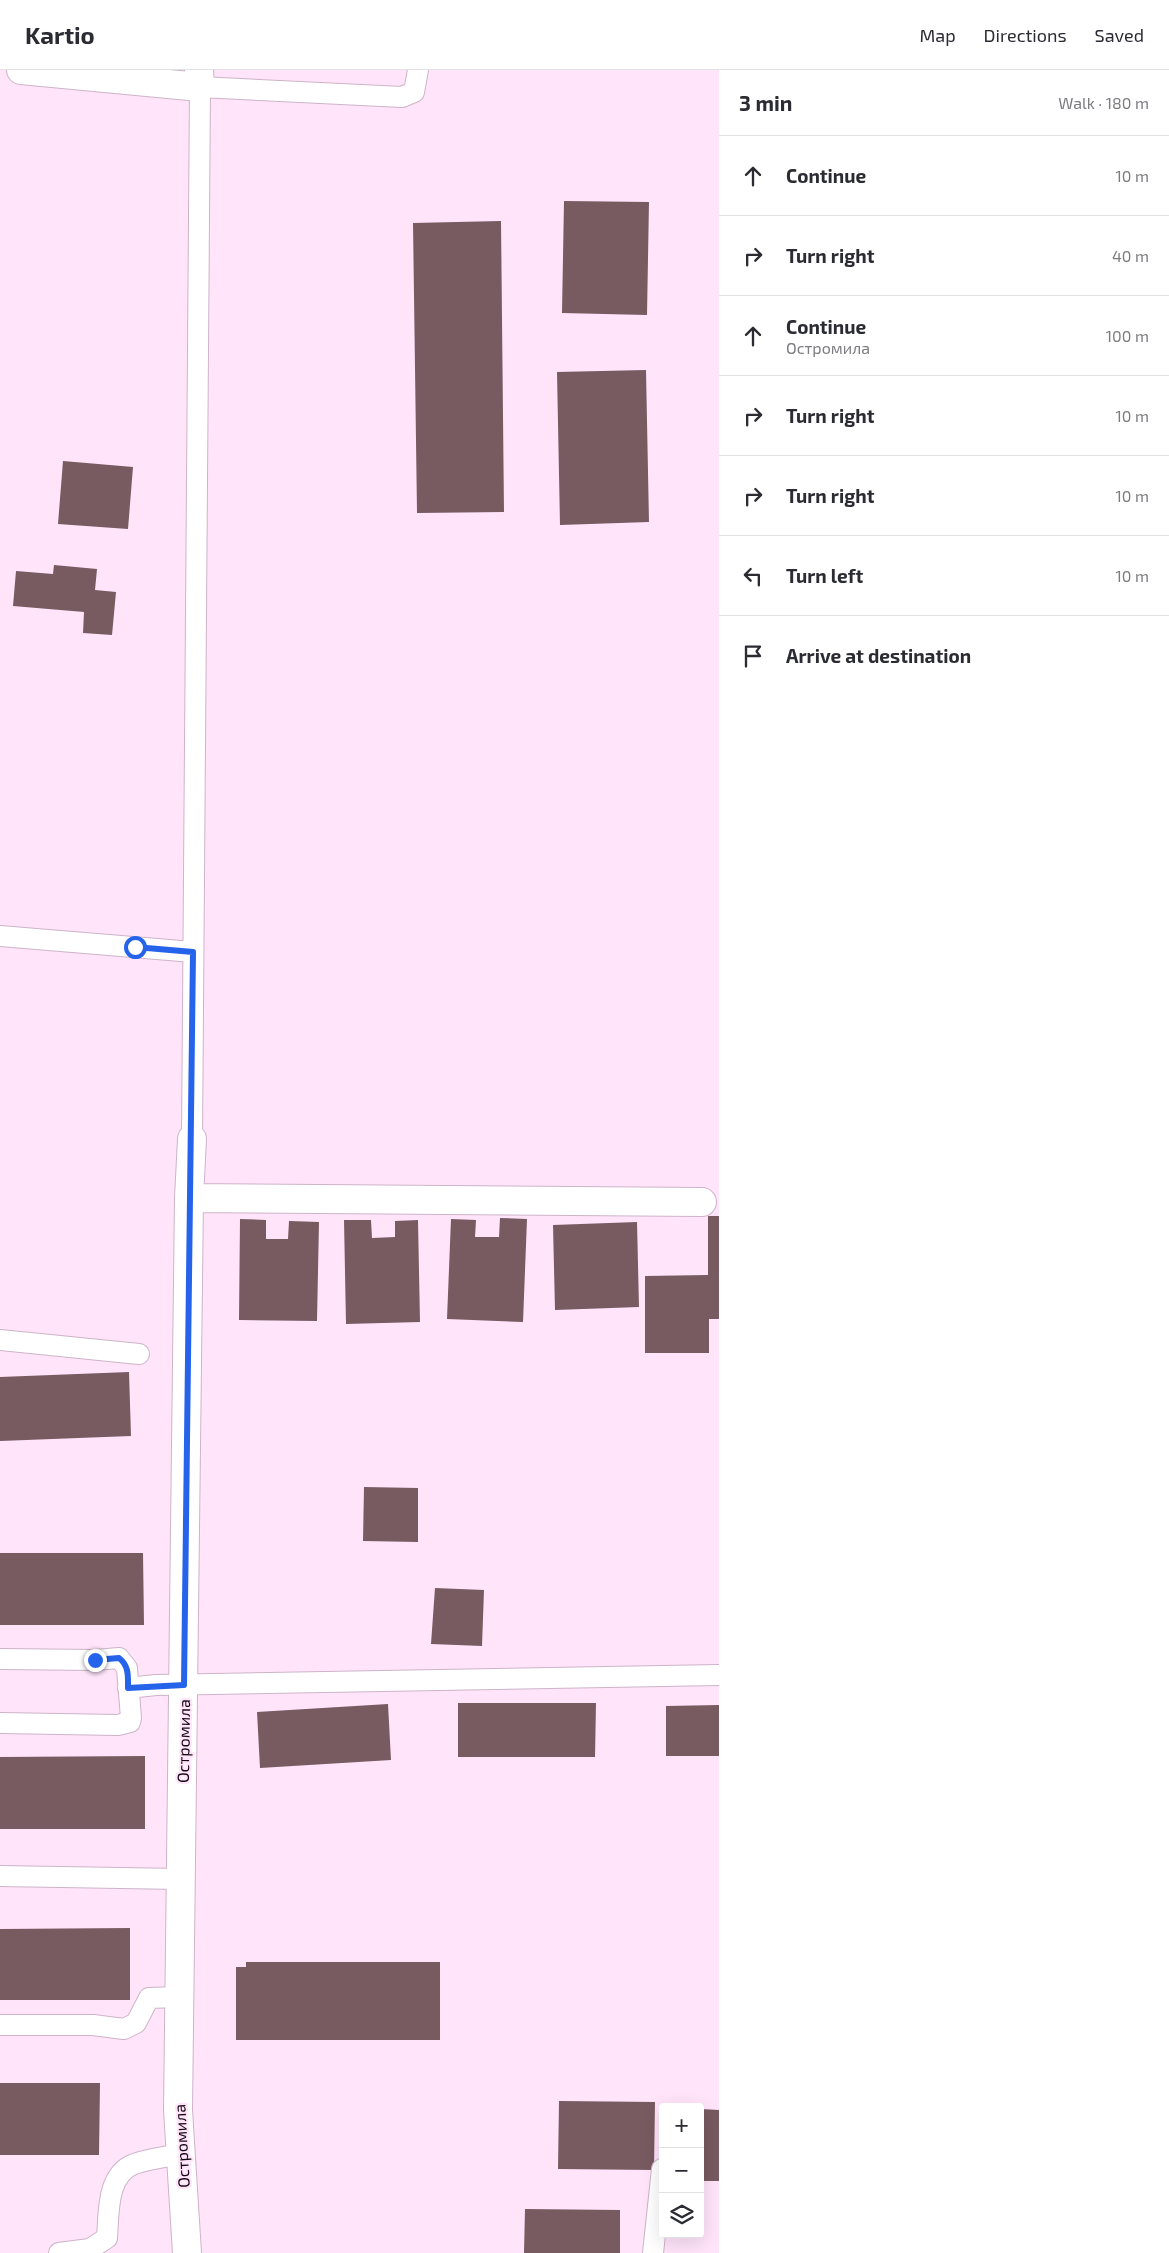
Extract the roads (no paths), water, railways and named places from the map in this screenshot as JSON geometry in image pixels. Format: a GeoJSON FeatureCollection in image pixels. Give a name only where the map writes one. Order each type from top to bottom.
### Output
{"type":"FeatureCollection","features":[{"type":"Feature","properties":{"kind":"street"},"geometry":{"type":"LineString","coordinates":[[21,70],[200,78]]}},
{"type":"Feature","properties":{"kind":"street","name":"Остромила"},"geometry":{"type":"LineString","coordinates":[[187,2253],[178,2110],[189,1198],[192,1139]]}},
{"type":"Feature","properties":{"kind":"street"},"geometry":{"type":"LineString","coordinates":[[189,1198],[702,1202]]}},
{"type":"Feature","properties":{"kind":"lane"},"geometry":{"type":"LineString","coordinates":[[192,1139],[200,78],[402,97],[414,92],[418,70]]}},
{"type":"Feature","properties":{"kind":"lane"},"geometry":{"type":"LineString","coordinates":[[0,936],[193,952]]}},
{"type":"Feature","properties":{"kind":"lane"},"geometry":{"type":"LineString","coordinates":[[0,1340],[139,1354]]}},
{"type":"Feature","properties":{"kind":"lane"},"geometry":{"type":"LineString","coordinates":[[0,1659],[95,1660],[119,1658],[127,1668],[131,1718],[130,1722],[125,1724],[0,1723]]}},
{"type":"Feature","properties":{"kind":"lane"},"geometry":{"type":"LineString","coordinates":[[128,1688],[184,1685],[719,1675]]}},
{"type":"Feature","properties":{"kind":"lane"},"geometry":{"type":"LineString","coordinates":[[0,1876],[181,1879]]}},
{"type":"Feature","properties":{"kind":"lane"},"geometry":{"type":"LineString","coordinates":[[0,2025],[93,2025],[124,2029],[136,2023],[149,1998],[179,1997]]}},
{"type":"Feature","properties":{"kind":"lane"},"geometry":{"type":"LineString","coordinates":[[60,2253],[90,2250],[107,2238],[110,2195],[118,2178],[132,2165],[180,2154]]}},
{"type":"Feature","properties":{"kind":"lane"},"geometry":{"type":"LineString","coordinates":[[653,2253],[659,2193]]}}]}
